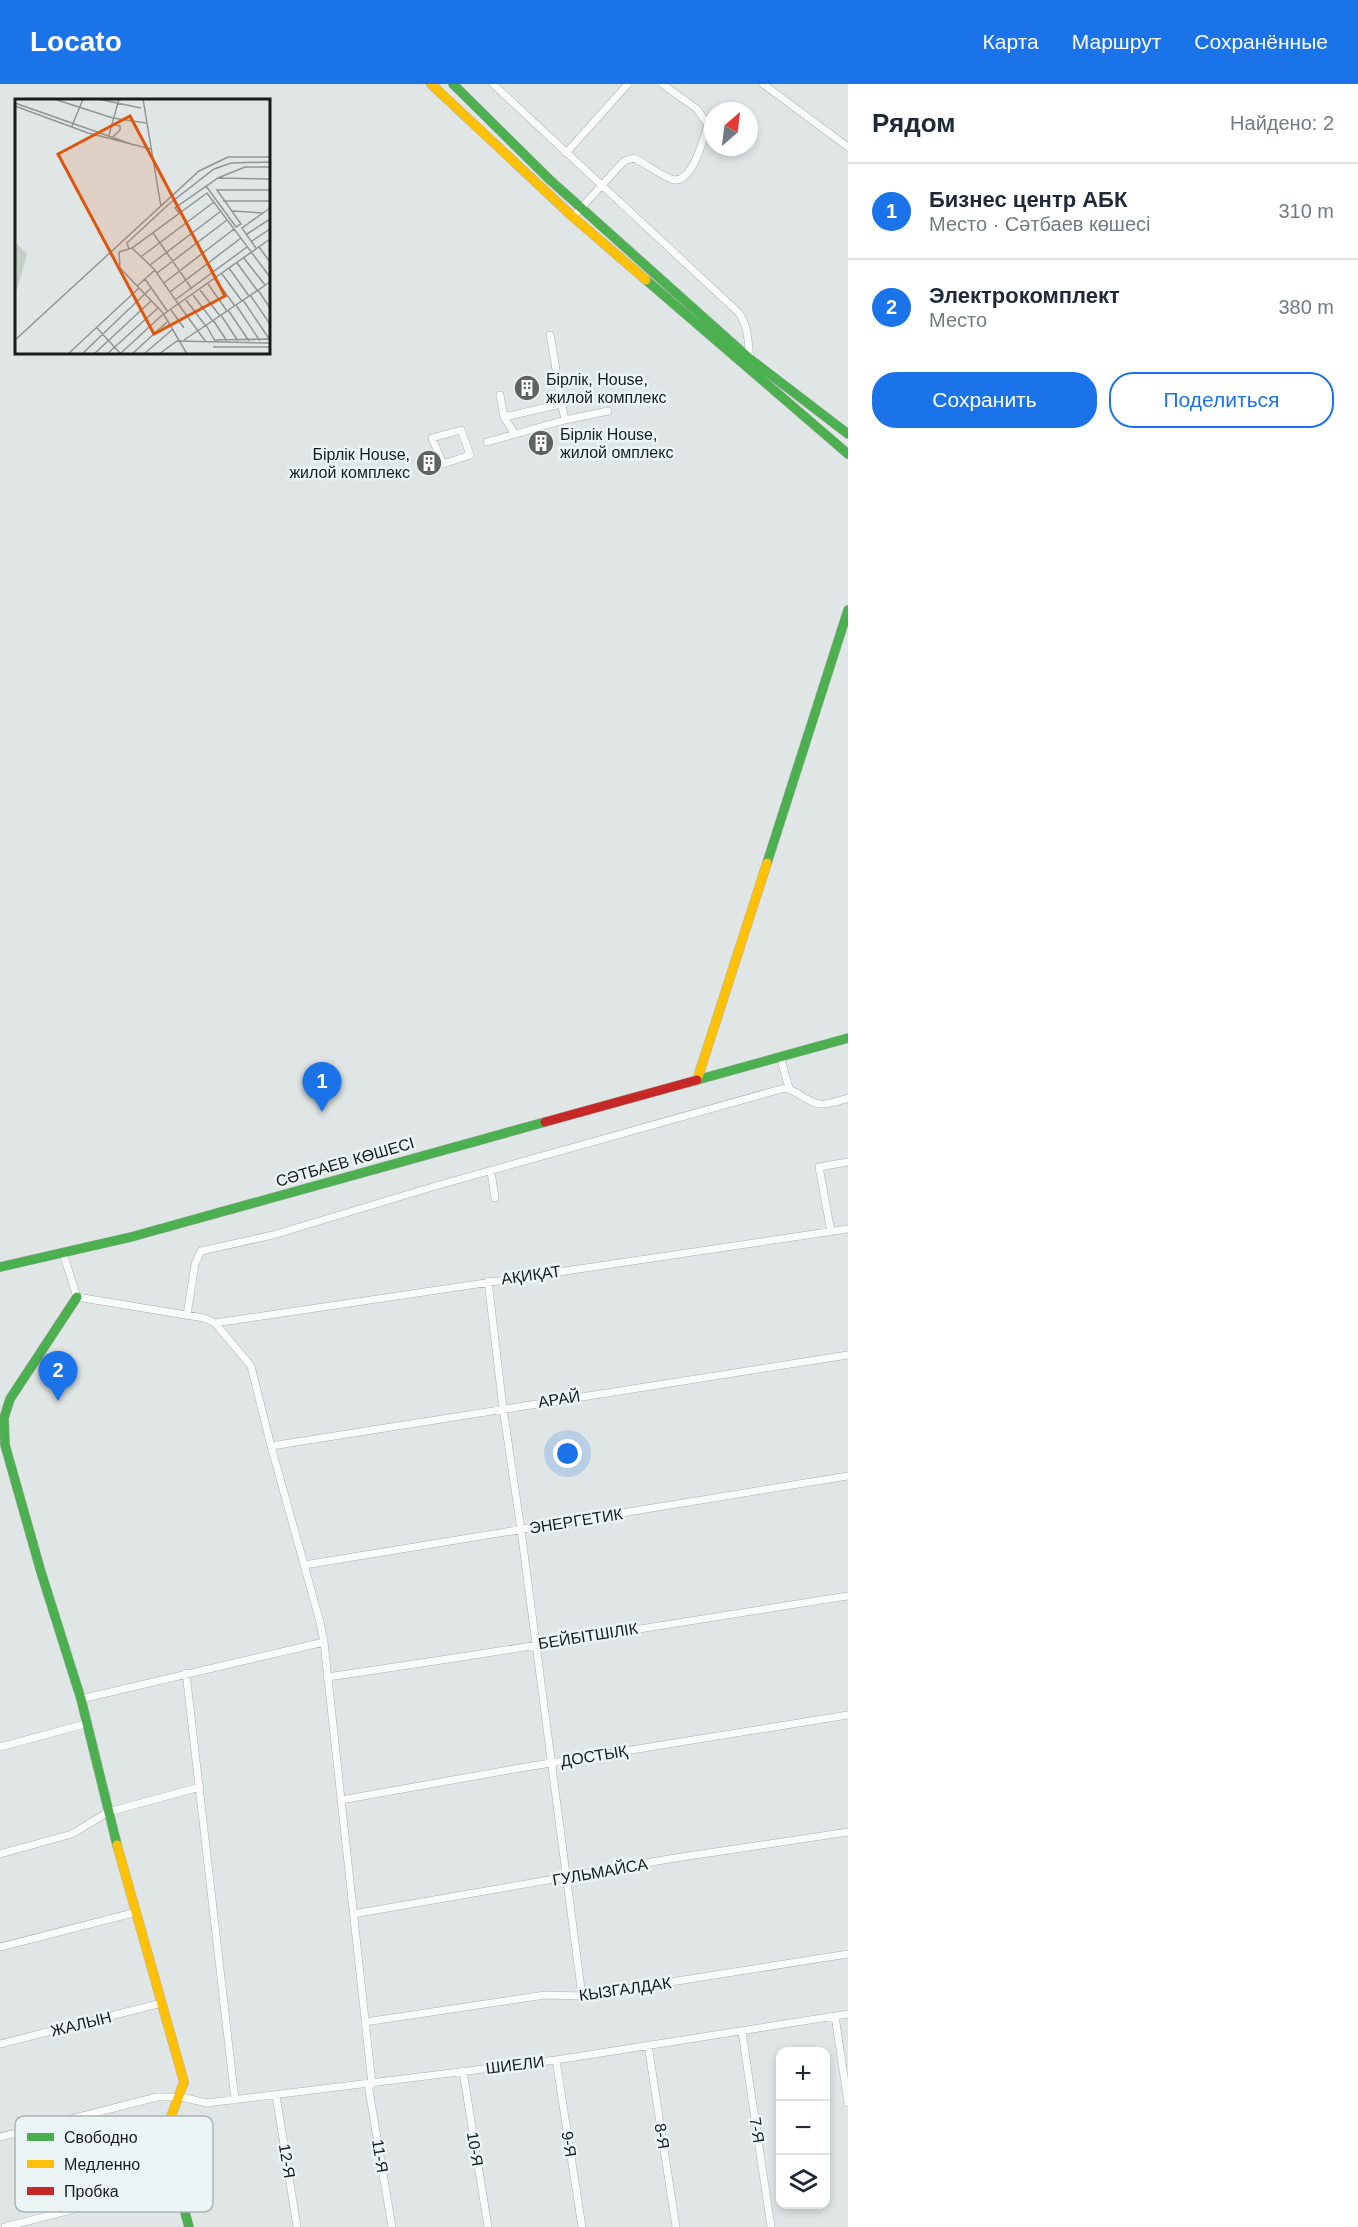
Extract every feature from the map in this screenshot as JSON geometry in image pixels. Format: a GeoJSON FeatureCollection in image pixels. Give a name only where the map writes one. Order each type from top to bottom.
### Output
{"type":"FeatureCollection","features":[{"type":"Feature","properties":{"kind":"main road"},"geometry":{"type":"LineString","coordinates":[[431,84],[573,217],[848,454]]}},
{"type":"Feature","properties":{"kind":"main road"},"geometry":{"type":"LineString","coordinates":[[453,84],[580,208],[750,359],[848,434]]}},
{"type":"Feature","properties":{"kind":"main road"},"geometry":{"type":"LineString","coordinates":[[697,1080],[848,610]]}},
{"type":"Feature","properties":{"kind":"main road","name":"СӘТБАЕВ КӨШЕСІ"},"geometry":{"type":"LineString","coordinates":[[0,1268],[131,1237],[848,1038]]}},
{"type":"Feature","properties":{"kind":"main road"},"geometry":{"type":"LineString","coordinates":[[77,1297],[10,1399],[4,1418],[8,1455],[41,1572],[81,1699],[85,1724],[108,1812],[184,2082],[181,2097],[171,2116]]}},
{"type":"Feature","properties":{"kind":"main road"},"geometry":{"type":"LineString","coordinates":[[185,2212],[189,2227]]}},
{"type":"Feature","properties":{"kind":"street"},"geometry":{"type":"LineString","coordinates":[[493,84],[738,312],[747,328],[751,372]]}},
{"type":"Feature","properties":{"kind":"street"},"geometry":{"type":"LineString","coordinates":[[566,153],[627,84]]}},
{"type":"Feature","properties":{"kind":"street"},"geometry":{"type":"LineString","coordinates":[[573,217],[624,161],[634,158],[673,180],[681,179],[692,170],[708,125],[697,109],[662,84]]}},
{"type":"Feature","properties":{"kind":"street"},"geometry":{"type":"LineString","coordinates":[[763,84],[848,147]]}},
{"type":"Feature","properties":{"kind":"street"},"geometry":{"type":"LineString","coordinates":[[550,335],[565,420]]}},
{"type":"Feature","properties":{"kind":"street"},"geometry":{"type":"LineString","coordinates":[[500,395],[504,417],[515,434]]}},
{"type":"Feature","properties":{"kind":"street"},"geometry":{"type":"LineString","coordinates":[[504,417],[561,404]]}},
{"type":"Feature","properties":{"kind":"street"},"geometry":{"type":"LineString","coordinates":[[487,442],[565,420],[608,411]]}},
{"type":"Feature","properties":{"kind":"street"},"geometry":{"type":"LineString","coordinates":[[461,430],[470,455],[443,464],[432,438],[461,430]]}},
{"type":"Feature","properties":{"kind":"street"},"geometry":{"type":"LineString","coordinates":[[780,1056],[789,1088]]}},
{"type":"Feature","properties":{"kind":"street"},"geometry":{"type":"LineString","coordinates":[[187,1315],[195,1264],[201,1251],[273,1236],[439,1185],[789,1088],[818,1104],[848,1098]]}},
{"type":"Feature","properties":{"kind":"street"},"geometry":{"type":"LineString","coordinates":[[831,1232],[819,1167],[848,1162]]}},
{"type":"Feature","properties":{"kind":"street"},"geometry":{"type":"LineString","coordinates":[[491,1172],[495,1198]]}},
{"type":"Feature","properties":{"kind":"street","name":"АҚИҚАТ"},"geometry":{"type":"LineString","coordinates":[[215,1323],[848,1229]]}},
{"type":"Feature","properties":{"kind":"street"},"geometry":{"type":"LineString","coordinates":[[63,1253],[77,1297],[204,1318],[215,1323]]}},
{"type":"Feature","properties":{"kind":"street"},"geometry":{"type":"LineString","coordinates":[[488,1281],[582,1996]]}},
{"type":"Feature","properties":{"kind":"street","name":"11-Я"},"geometry":{"type":"LineString","coordinates":[[215,1323],[251,1366],[324,1642],[370,2084],[392,2227]]}},
{"type":"Feature","properties":{"kind":"street","name":"АРАЙ"},"geometry":{"type":"LineString","coordinates":[[271,1446],[848,1355]]}},
{"type":"Feature","properties":{"kind":"street","name":"ЭНЕРГЕТИК"},"geometry":{"type":"LineString","coordinates":[[304,1565],[848,1476]]}},
{"type":"Feature","properties":{"kind":"street","name":"БЕЙБІТШІЛІК"},"geometry":{"type":"LineString","coordinates":[[327,1677],[476,1656],[536,1644],[848,1596]]}},
{"type":"Feature","properties":{"kind":"street"},"geometry":{"type":"LineString","coordinates":[[81,1699],[324,1642]]}},
{"type":"Feature","properties":{"kind":"street"},"geometry":{"type":"LineString","coordinates":[[186,1673],[235,2100]]}},
{"type":"Feature","properties":{"kind":"street","name":"ДОСТЫҚ"},"geometry":{"type":"LineString","coordinates":[[341,1800],[552,1762],[848,1715]]}},
{"type":"Feature","properties":{"kind":"street"},"geometry":{"type":"LineString","coordinates":[[0,1748],[85,1724]]}},
{"type":"Feature","properties":{"kind":"street"},"geometry":{"type":"LineString","coordinates":[[0,1854],[72,1834],[108,1812],[200,1787]]}},
{"type":"Feature","properties":{"kind":"street","name":"ГУЛЬМАЙСА"},"geometry":{"type":"LineString","coordinates":[[353,1914],[675,1858],[848,1832]]}},
{"type":"Feature","properties":{"kind":"street"},"geometry":{"type":"LineString","coordinates":[[0,1947],[137,1912]]}},
{"type":"Feature","properties":{"kind":"street","name":"КЫЗГАЛДАК"},"geometry":{"type":"LineString","coordinates":[[365,2022],[545,1995],[582,1996],[848,1954]]}},
{"type":"Feature","properties":{"kind":"street","name":"ЖАЛЫН"},"geometry":{"type":"LineString","coordinates":[[0,2044],[162,2003]]}},
{"type":"Feature","properties":{"kind":"street","name":"ШИЕЛИ"},"geometry":{"type":"LineString","coordinates":[[84,2116],[157,2097],[181,2097],[207,2103],[370,2084],[556,2060],[848,2014]]}},
{"type":"Feature","properties":{"kind":"street"},"geometry":{"type":"LineString","coordinates":[[835,2016],[848,2103]]}},
{"type":"Feature","properties":{"kind":"street","name":"7-Я"},"geometry":{"type":"LineString","coordinates":[[742,2032],[771,2227]]}},
{"type":"Feature","properties":{"kind":"street","name":"8-Я"},"geometry":{"type":"LineString","coordinates":[[648,2045],[676,2227]]}},
{"type":"Feature","properties":{"kind":"street","name":"9-Я"},"geometry":{"type":"LineString","coordinates":[[556,2060],[582,2227]]}},
{"type":"Feature","properties":{"kind":"street","name":"10-Я"},"geometry":{"type":"LineString","coordinates":[[463,2071],[488,2227]]}},
{"type":"Feature","properties":{"kind":"street","name":"12-Я"},"geometry":{"type":"LineString","coordinates":[[276,2095],[297,2227]]}},
{"type":"Feature","properties":{"kind":"street","name":"ШИЕЛИ"},"geometry":{"type":"LineString","coordinates":[[0,2138],[15,2134]]}},
{"type":"Feature","properties":{"kind":"street"},"geometry":{"type":"LineString","coordinates":[[5,2227],[63,2212]]}},
{"type":"Feature","properties":{"kind":"traffic: fast"},"geometry":{"type":"LineString","coordinates":[[453,84],[550,180],[750,359],[848,434]]}},
{"type":"Feature","properties":{"kind":"traffic: fast"},"geometry":{"type":"LineString","coordinates":[[646,280],[848,454]]}},
{"type":"Feature","properties":{"kind":"traffic: fast"},"geometry":{"type":"LineString","coordinates":[[767,863],[848,610]]}},
{"type":"Feature","properties":{"kind":"traffic: fast"},"geometry":{"type":"LineString","coordinates":[[697,1080],[848,1038]]}},
{"type":"Feature","properties":{"kind":"traffic: fast"},"geometry":{"type":"LineString","coordinates":[[0,1267],[131,1237],[545,1122]]}},
{"type":"Feature","properties":{"kind":"traffic: fast"},"geometry":{"type":"LineString","coordinates":[[77,1297],[10,1399],[4,1418],[5,1445],[41,1572],[81,1699],[117,1845]]}},
{"type":"Feature","properties":{"kind":"traffic: fast"},"geometry":{"type":"LineString","coordinates":[[185,2212],[189,2227]]}},
{"type":"Feature","properties":{"kind":"traffic: slow"},"geometry":{"type":"LineString","coordinates":[[431,84],[573,217],[646,280]]}},
{"type":"Feature","properties":{"kind":"traffic: slow"},"geometry":{"type":"LineString","coordinates":[[697,1080],[767,863]]}},
{"type":"Feature","properties":{"kind":"traffic: slow"},"geometry":{"type":"LineString","coordinates":[[117,1845],[184,2082],[171,2116]]}},
{"type":"Feature","properties":{"kind":"traffic: jam"},"geometry":{"type":"LineString","coordinates":[[545,1122],[697,1080]]}},
{"type":"Feature","properties":{"kind":"place","name":"Бірлік, House, жилой комплекс"},"geometry":{"type":"Point","coordinates":[527,388]}},
{"type":"Feature","properties":{"kind":"place","name":"Бірлік House, жилой омплекс"},"geometry":{"type":"Point","coordinates":[541,443]}},
{"type":"Feature","properties":{"kind":"place","name":"Бірлік House, жилой комплекс"},"geometry":{"type":"Point","coordinates":[429,463]}},
{"type":"Feature","properties":{"kind":"place","name":"Бизнес центр АБК"},"geometry":{"type":"Point","coordinates":[322,1112]}},
{"type":"Feature","properties":{"kind":"place","name":"Электрокомплект"},"geometry":{"type":"Point","coordinates":[58,1401]}}]}
